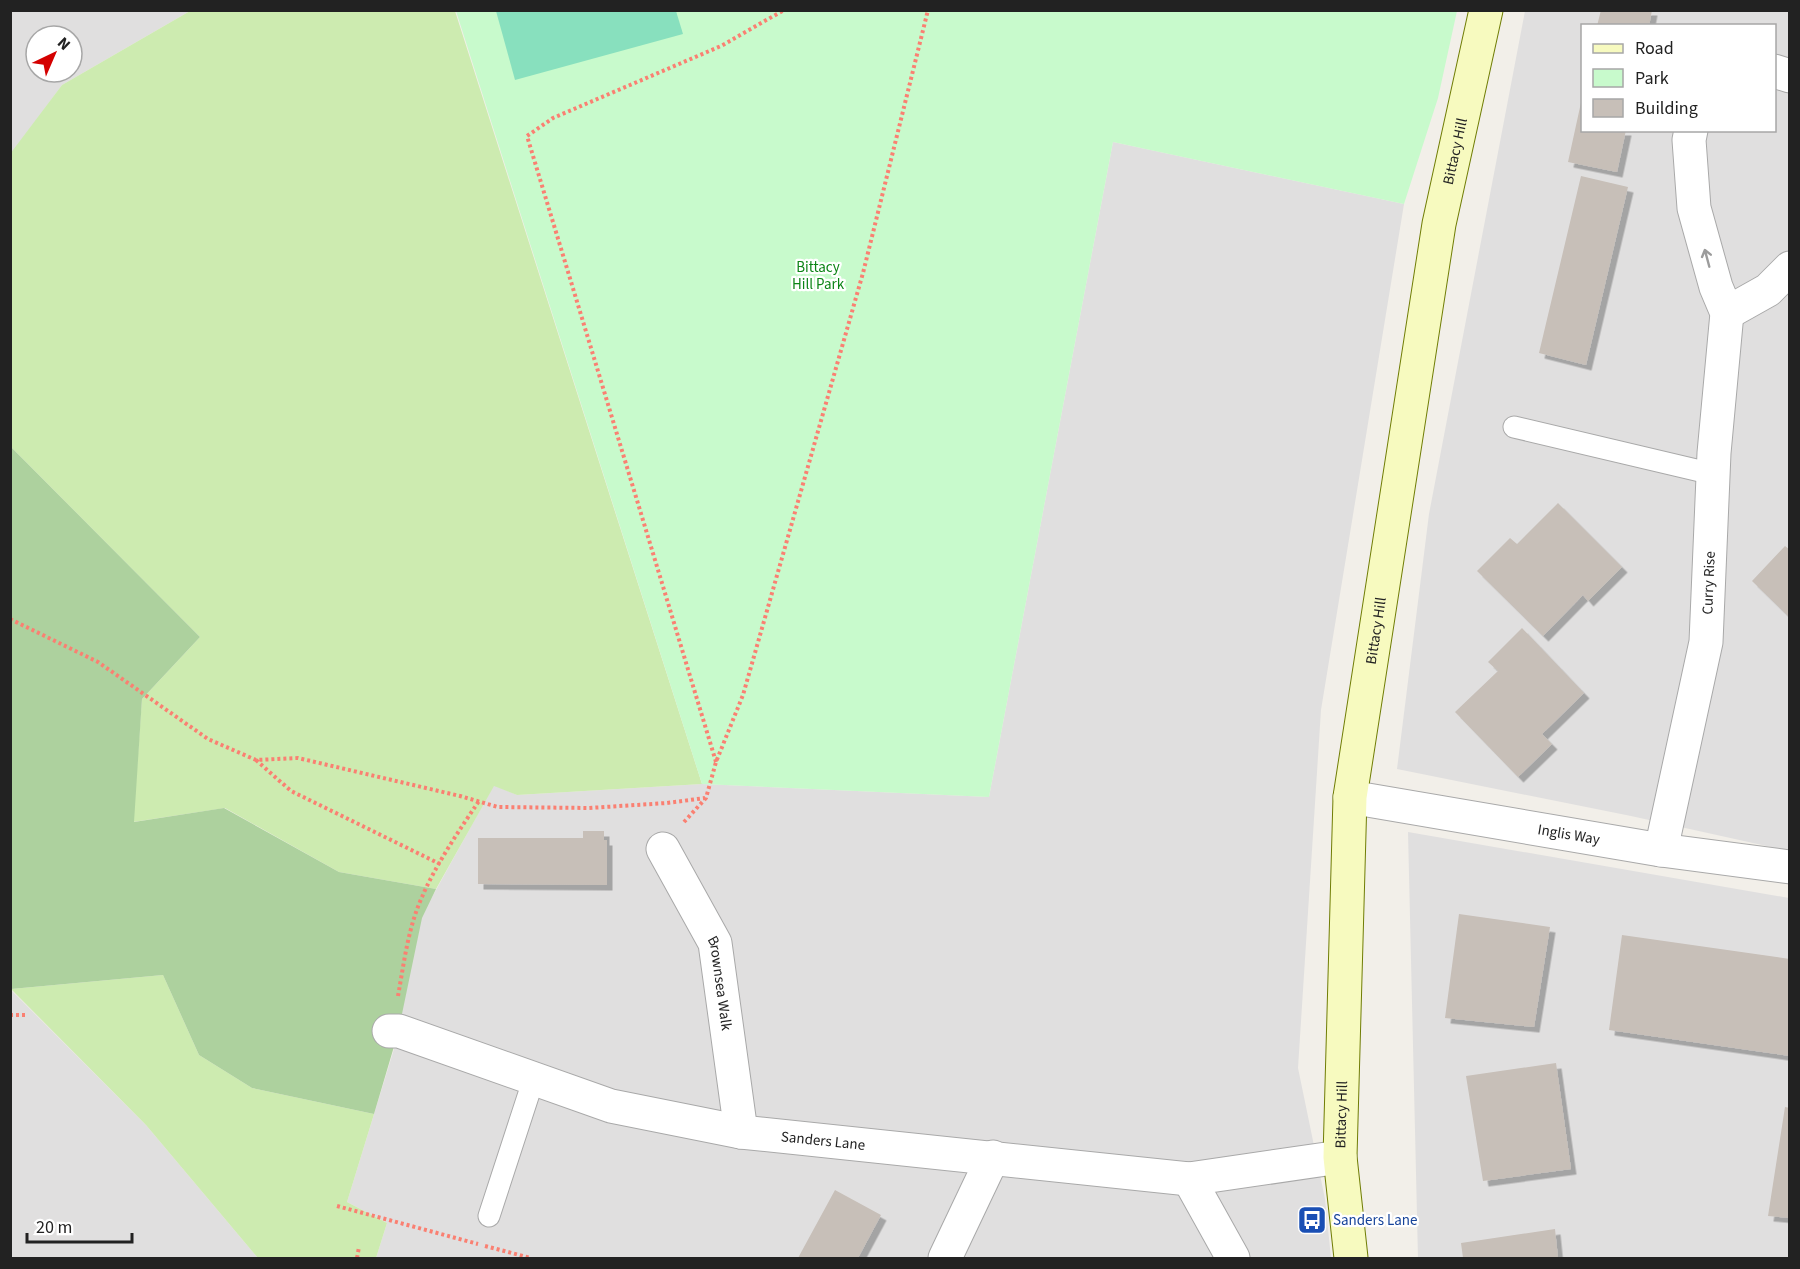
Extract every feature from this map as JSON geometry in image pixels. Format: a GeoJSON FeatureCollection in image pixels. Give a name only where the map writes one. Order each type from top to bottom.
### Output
{"type":"FeatureCollection","features":[{"type":"Feature","properties":{"kind":"main road","name":"Bittacy Hill"},"geometry":{"type":"LineString","coordinates":[[1351,1258],[1341,1157],[1350,797],[1439,224],[1486,10]]}},
{"type":"Feature","properties":{"kind":"street","name":"Curry Rise"},"geometry":{"type":"LineString","coordinates":[[1662,850],[1706,642],[1713,474],[1727,313],[1716,287],[1694,208],[1689,140],[1691,132]]}},
{"type":"Feature","properties":{"kind":"street"},"geometry":{"type":"LineString","coordinates":[[1727,313],[1768,290],[1790,268]]}},
{"type":"Feature","properties":{"kind":"street","name":"Inglis Way"},"geometry":{"type":"LineString","coordinates":[[1350,797],[1662,850],[1790,867]]}},
{"type":"Feature","properties":{"kind":"street","name":"Brownsea Walk"},"geometry":{"type":"LineString","coordinates":[[663,849],[715,943],[741,1132]]}},
{"type":"Feature","properties":{"kind":"street","name":"Sanders Lane"},"geometry":{"type":"LineString","coordinates":[[389,1031],[399,1031],[611,1106],[741,1132],[1189,1179],[1341,1157]]}},
{"type":"Feature","properties":{"kind":"street"},"geometry":{"type":"LineString","coordinates":[[945,1258],[993,1157]]}},
{"type":"Feature","properties":{"kind":"street"},"geometry":{"type":"LineString","coordinates":[[1189,1179],[1233,1258]]}},
{"type":"Feature","properties":{"kind":"lane"},"geometry":{"type":"LineString","coordinates":[[1514,427],[1713,474]]}},
{"type":"Feature","properties":{"kind":"lane"},"geometry":{"type":"LineString","coordinates":[[489,1216],[534,1078]]}},
{"type":"Feature","properties":{"kind":"path"},"geometry":{"type":"LineString","coordinates":[[716,762],[527,136],[553,118],[721,46],[784,10]]}},
{"type":"Feature","properties":{"kind":"path"},"geometry":{"type":"LineString","coordinates":[[663,849],[706,798],[716,762],[743,695],[863,273],[928,10]]}},
{"type":"Feature","properties":{"kind":"path"},"geometry":{"type":"LineString","coordinates":[[10,619],[98,662],[208,739],[256,759],[291,790],[440,864]]}},
{"type":"Feature","properties":{"kind":"path"},"geometry":{"type":"LineString","coordinates":[[256,759],[298,758],[498,807],[589,808],[706,798]]}},
{"type":"Feature","properties":{"kind":"path"},"geometry":{"type":"LineString","coordinates":[[399,995],[415,917],[422,896],[461,827],[479,801]]}},
{"type":"Feature","properties":{"kind":"path"},"geometry":{"type":"LineString","coordinates":[[10,1015],[26,1015]]}},
{"type":"Feature","properties":{"kind":"path"},"geometry":{"type":"LineString","coordinates":[[337,1206],[531,1258]]}},
{"type":"Feature","properties":{"kind":"path"},"geometry":{"type":"LineString","coordinates":[[357,1258],[359,1247]]}},
{"type":"Feature","properties":{"kind":"shaded area"},"geometry":{"type":"Polygon","coordinates":[[[11,11],[190,11],[84,72],[84,24],[24,24],[24,84],[64,84],[11,154],[11,11]]]}},
{"type":"Feature","properties":{"kind":"shaded area"},"geometry":{"type":"Polygon","coordinates":[[[1525,11],[1789,11],[1789,851],[1631,816],[1397,769],[1429,514],[1525,11]]]}},
{"type":"Feature","properties":{"kind":"shaded area"},"geometry":{"type":"Polygon","coordinates":[[[1113,142],[1404,204],[1321,710],[1298,1068],[1325,1199],[1331,1258],[376,1258],[387,1223],[347,1202],[394,1049],[421,917],[494,785],[517,795],[702,784],[989,797],[1113,142]]]}},
{"type":"Feature","properties":{"kind":"shaded area"},"geometry":{"type":"Polygon","coordinates":[[[1408,832],[1789,898],[1789,1258],[1418,1258],[1408,832]]]}},
{"type":"Feature","properties":{"kind":"shaded area"},"geometry":{"type":"Polygon","coordinates":[[[10,989],[146,1125],[258,1258],[11,1258],[10,989]]]}},
{"type":"Feature","properties":{"kind":"green space"},"geometry":{"type":"Polygon","coordinates":[[[190,11],[455,11],[702,784],[517,795],[494,786],[436,889],[339,872],[225,808],[133,822],[142,699],[200,637],[11,447],[10,154],[62,85],[84,84],[84,72],[190,11]]]}},
{"type":"Feature","properties":{"kind":"green space","name":"Bittacy Hill Park"},"geometry":{"type":"Polygon","coordinates":[[[456,11],[1457,11],[1438,98],[1404,204],[1113,142],[989,797],[702,784],[456,11]]]}},
{"type":"Feature","properties":{"kind":"green space"},"geometry":{"type":"Polygon","coordinates":[[[496,11],[676,11],[683,34],[515,80],[496,11]]]}},
{"type":"Feature","properties":{"kind":"green space"},"geometry":{"type":"Polygon","coordinates":[[[11,447],[200,637],[142,699],[134,822],[224,808],[339,872],[436,889],[422,918],[398,1033],[374,1114],[252,1088],[199,1055],[163,975],[11,989],[11,447]]]}},
{"type":"Feature","properties":{"kind":"green space"},"geometry":{"type":"Polygon","coordinates":[[[163,975],[199,1055],[252,1088],[374,1114],[347,1202],[387,1223],[376,1258],[258,1258],[146,1125],[11,989],[163,975]]]}},
{"type":"Feature","properties":{"kind":"building"},"geometry":{"type":"Polygon","coordinates":[[[1601,10],[1652,10],[1649,24],[1598,24],[1601,10]]]}},
{"type":"Feature","properties":{"kind":"building"},"geometry":{"type":"Polygon","coordinates":[[[1581,103],[1581,132],[1626,132],[1617,172],[1568,162],[1581,103]]]}},
{"type":"Feature","properties":{"kind":"building"},"geometry":{"type":"Polygon","coordinates":[[[1581,176],[1628,187],[1586,365],[1539,353],[1581,176]]]}},
{"type":"Feature","properties":{"kind":"building"},"geometry":{"type":"Polygon","coordinates":[[[1558,503],[1622,567],[1588,601],[1583,595],[1543,636],[1477,571],[1510,538],[1517,544],[1558,503]]]}},
{"type":"Feature","properties":{"kind":"building"},"geometry":{"type":"Polygon","coordinates":[[[1785,546],[1790,550],[1790,618],[1752,581],[1785,546]]]}},
{"type":"Feature","properties":{"kind":"building"},"geometry":{"type":"Polygon","coordinates":[[[1522,628],[1584,693],[1542,734],[1552,744],[1518,777],[1455,712],[1498,671],[1488,662],[1522,628]]]}},
{"type":"Feature","properties":{"kind":"building"},"geometry":{"type":"Polygon","coordinates":[[[583,831],[604,831],[604,840],[607,840],[607,885],[478,884],[478,838],[583,838],[583,831]]]}},
{"type":"Feature","properties":{"kind":"building"},"geometry":{"type":"Polygon","coordinates":[[[1459,914],[1550,927],[1534,1027],[1445,1018],[1459,914]]]}},
{"type":"Feature","properties":{"kind":"building"},"geometry":{"type":"Polygon","coordinates":[[[1622,935],[1790,959],[1790,1056],[1609,1030],[1622,935]]]}},
{"type":"Feature","properties":{"kind":"building"},"geometry":{"type":"Polygon","coordinates":[[[1556,1063],[1571,1169],[1483,1181],[1466,1076],[1556,1063]]]}},
{"type":"Feature","properties":{"kind":"building"},"geometry":{"type":"Polygon","coordinates":[[[1785,1107],[1790,1108],[1790,1218],[1768,1216],[1785,1107]]]}},
{"type":"Feature","properties":{"kind":"building"},"geometry":{"type":"Polygon","coordinates":[[[835,1190],[881,1215],[858,1258],[798,1258],[835,1190]]]}},
{"type":"Feature","properties":{"kind":"building"},"geometry":{"type":"Polygon","coordinates":[[[1555,1229],[1558,1258],[1463,1258],[1461,1243],[1555,1229]]]}},
{"type":"Feature","properties":{"kind":"place","name":"Sanders Lane"},"geometry":{"type":"Point","coordinates":[1312,1220]}}]}
